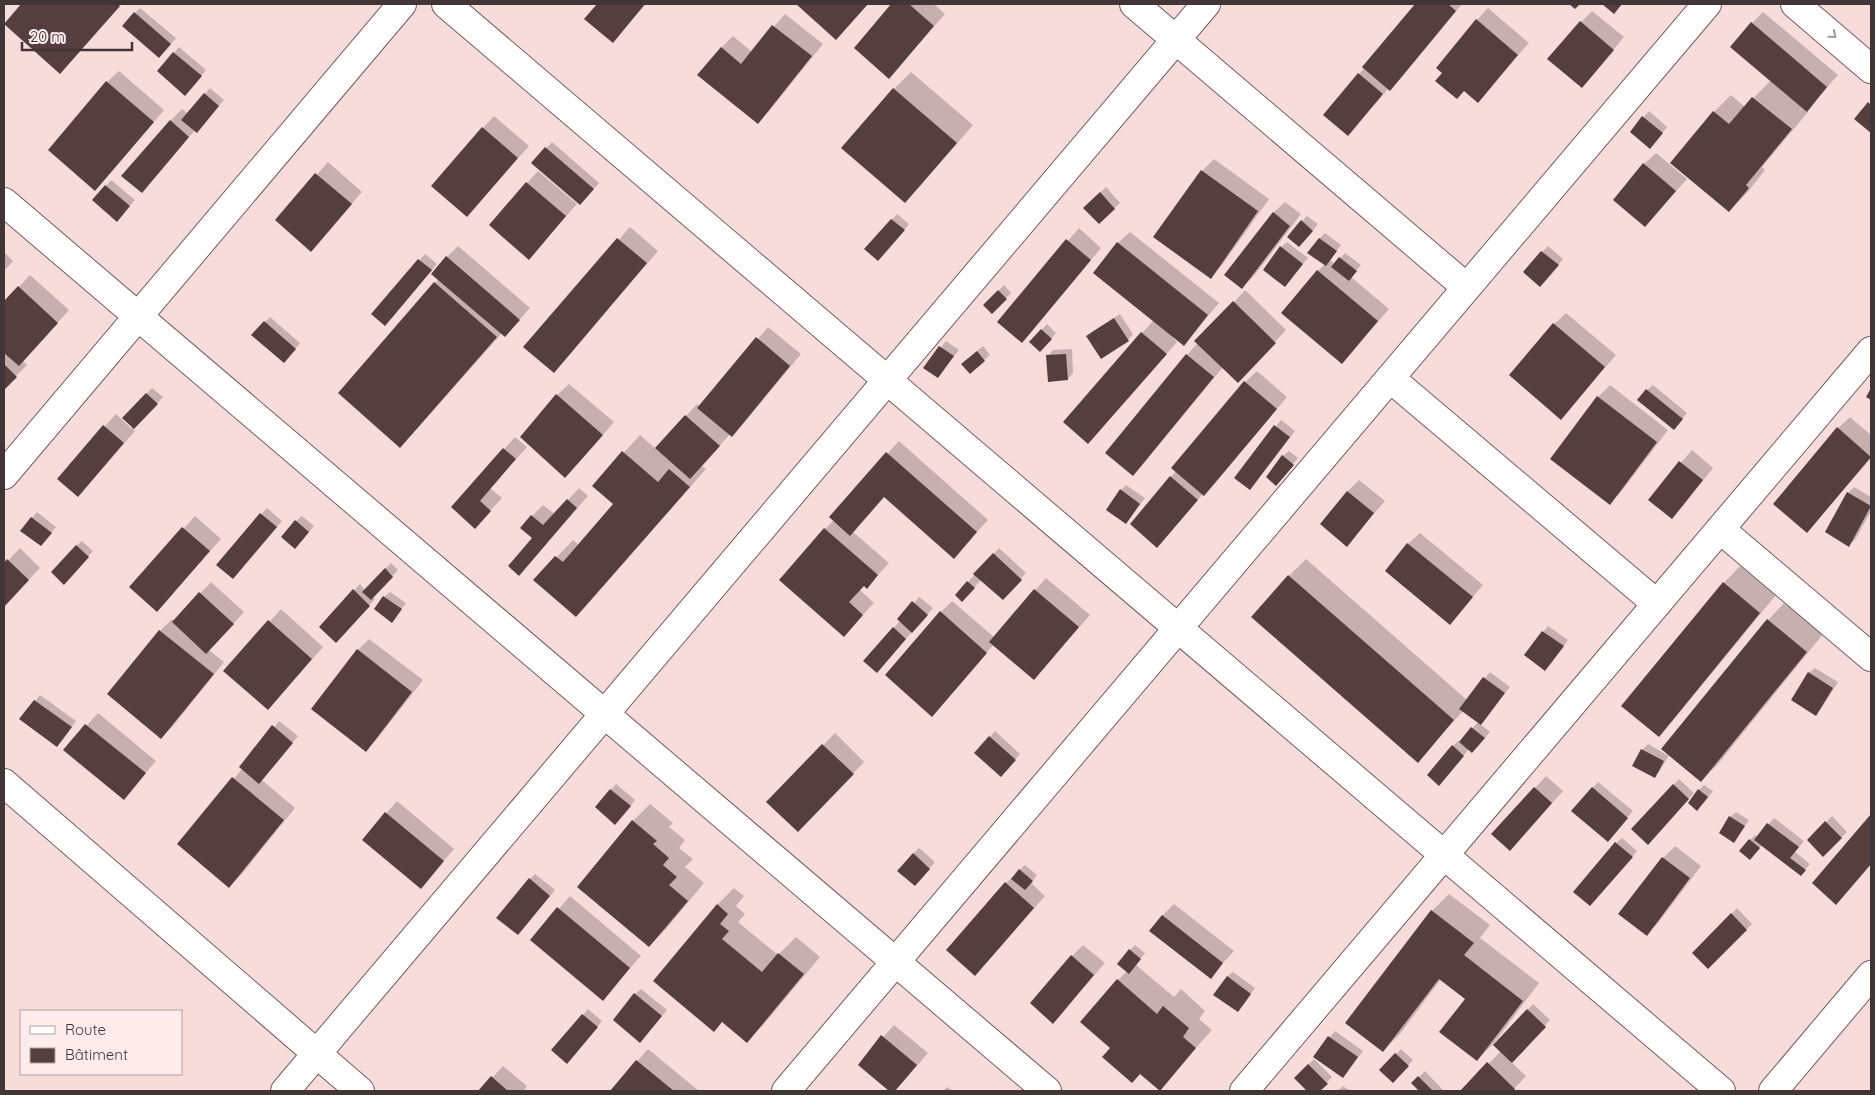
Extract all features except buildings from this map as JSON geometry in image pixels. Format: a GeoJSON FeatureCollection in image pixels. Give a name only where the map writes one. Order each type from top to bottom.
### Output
{"type":"FeatureCollection","features":[{"type":"Feature","properties":{"kind":"street"},"geometry":{"type":"LineString","coordinates":[[4,475],[402,4]]}},
{"type":"Feature","properties":{"kind":"street"},"geometry":{"type":"LineString","coordinates":[[446,4],[1722,1091]]}},
{"type":"Feature","properties":{"kind":"street"},"geometry":{"type":"LineString","coordinates":[[1134,4],[1466,288]]}},
{"type":"Feature","properties":{"kind":"street"},"geometry":{"type":"LineString","coordinates":[[285,1091],[1206,4]]}},
{"type":"Feature","properties":{"kind":"street"},"geometry":{"type":"LineString","coordinates":[[786,1091],[1707,4]]}},
{"type":"Feature","properties":{"kind":"street"},"geometry":{"type":"LineString","coordinates":[[1795,4],[1871,68]]}},
{"type":"Feature","properties":{"kind":"street"},"geometry":{"type":"LineString","coordinates":[[4,202],[1047,1091]]}},
{"type":"Feature","properties":{"kind":"street"},"geometry":{"type":"LineString","coordinates":[[1244,1091],[1871,351]]}},
{"type":"Feature","properties":{"kind":"street"},"geometry":{"type":"LineString","coordinates":[[1390,378],[1657,604]]}},
{"type":"Feature","properties":{"kind":"street"},"geometry":{"type":"LineString","coordinates":[[1720,529],[1871,657]]}},
{"type":"Feature","properties":{"kind":"street"},"geometry":{"type":"LineString","coordinates":[[4,783],[360,1091]]}},
{"type":"Feature","properties":{"kind":"street"},"geometry":{"type":"LineString","coordinates":[[1773,1091],[1871,975]]}}]}
